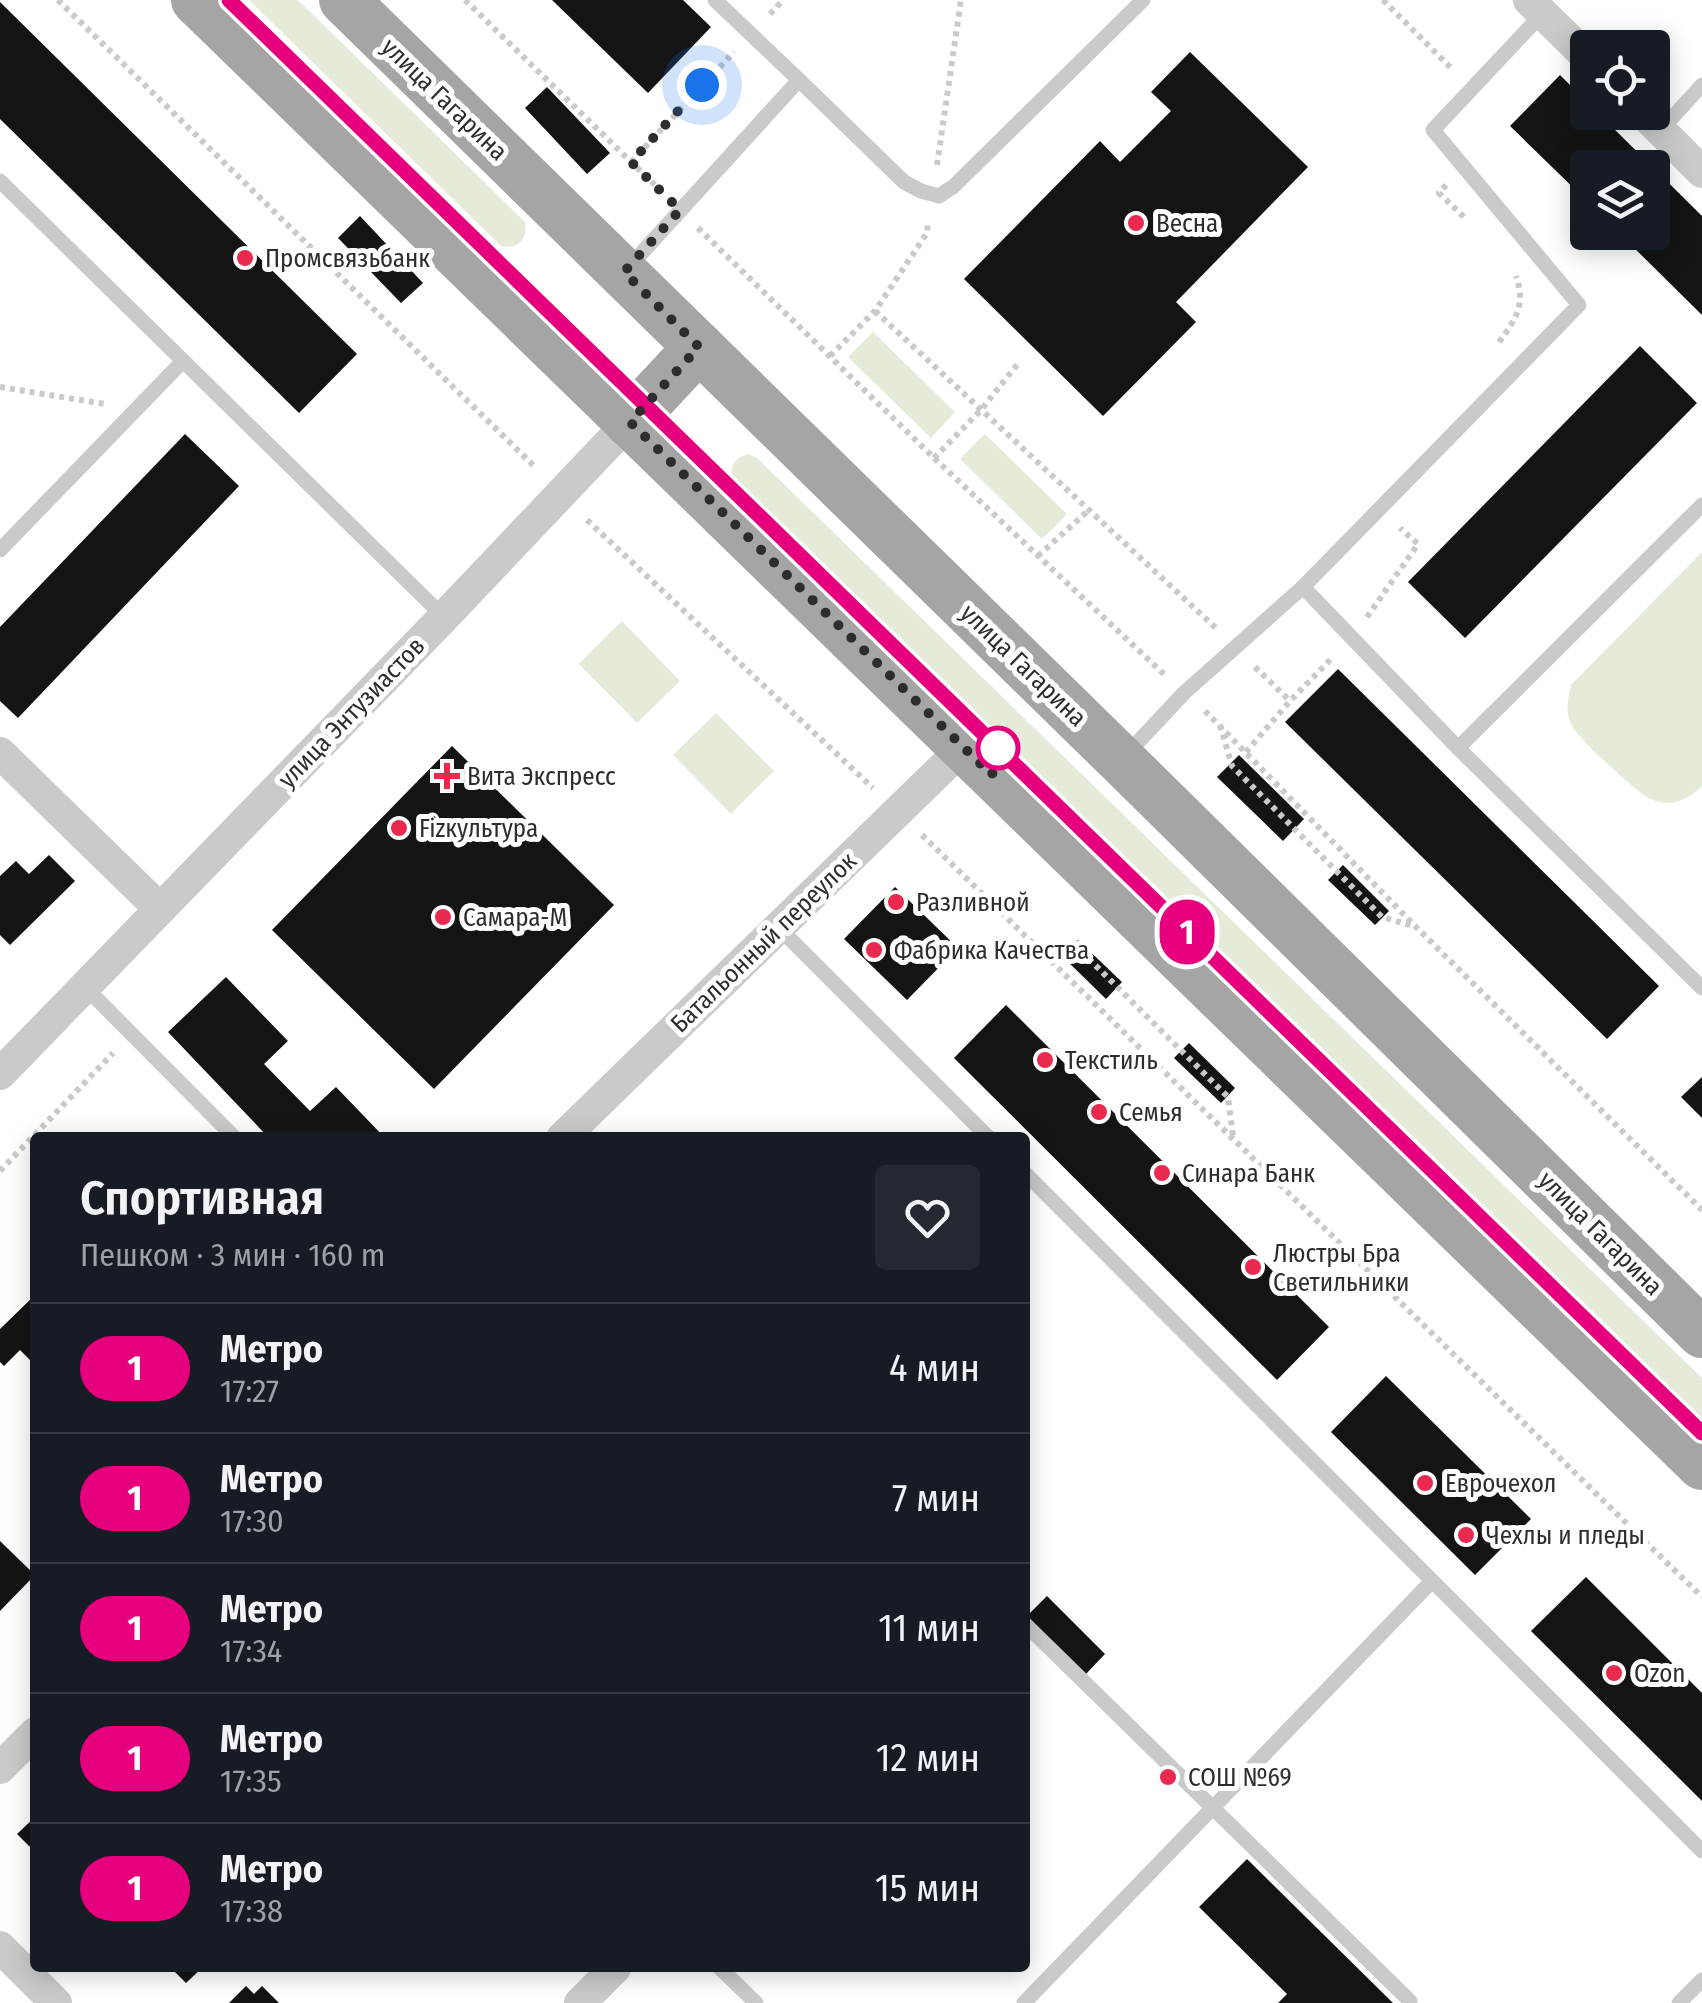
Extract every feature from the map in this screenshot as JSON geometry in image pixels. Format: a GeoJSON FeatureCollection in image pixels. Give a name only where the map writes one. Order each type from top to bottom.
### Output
{"type":"FeatureCollection","features":[{"type":"Feature","properties":{"kind":"main road"},"geometry":{"type":"LineString","coordinates":[[196,0],[1702,1465]]}},
{"type":"Feature","properties":{"kind":"main road","name":"улица Гагарина"},"geometry":{"type":"LineString","coordinates":[[344,0],[1702,1332]]}},
{"type":"Feature","properties":{"kind":"main road","name":"улица Энтузиастов"},"geometry":{"type":"LineString","coordinates":[[630,422],[699,347]]}},
{"type":"Feature","properties":{"kind":"street"},"geometry":{"type":"LineString","coordinates":[[1536,6],[1570,40]]}},
{"type":"Feature","properties":{"kind":"street"},"geometry":{"type":"LineString","coordinates":[[1659,130],[1702,172]]}},
{"type":"Feature","properties":{"kind":"street","name":"улица Энтузиастов"},"geometry":{"type":"LineString","coordinates":[[0,1074],[630,422]]}},
{"type":"Feature","properties":{"kind":"street","name":"Батальонный переулок"},"geometry":{"type":"LineString","coordinates":[[568,1132],[964,747]]}},
{"type":"Feature","properties":{"kind":"street"},"geometry":{"type":"LineString","coordinates":[[0,753],[160,909]]}},
{"type":"Feature","properties":{"kind":"street"},"geometry":{"type":"LineString","coordinates":[[0,1768],[30,1737]]}},
{"type":"Feature","properties":{"kind":"street"},"geometry":{"type":"LineString","coordinates":[[0,1947],[56,2003]]}},
{"type":"Feature","properties":{"kind":"street"},"geometry":{"type":"LineString","coordinates":[[580,2003],[612,1972]]}},
{"type":"Feature","properties":{"kind":"lane"},"geometry":{"type":"LineString","coordinates":[[715,0],[904,182],[939,196],[954,186],[1143,0]]}},
{"type":"Feature","properties":{"kind":"lane"},"geometry":{"type":"LineString","coordinates":[[1121,760],[1184,694],[1303,587],[1578,305],[1433,130],[1471,89],[1536,6]]}},
{"type":"Feature","properties":{"kind":"lane"},"geometry":{"type":"LineString","coordinates":[[624,272],[798,80]]}},
{"type":"Feature","properties":{"kind":"lane"},"geometry":{"type":"LineString","coordinates":[[1670,109],[1702,86]]}},
{"type":"Feature","properties":{"kind":"lane"},"geometry":{"type":"LineString","coordinates":[[0,182],[444,617]]}},
{"type":"Feature","properties":{"kind":"lane"},"geometry":{"type":"LineString","coordinates":[[0,550],[183,361]]}},
{"type":"Feature","properties":{"kind":"lane"},"geometry":{"type":"LineString","coordinates":[[1458,748],[1702,505]]}},
{"type":"Feature","properties":{"kind":"lane"},"geometry":{"type":"LineString","coordinates":[[1303,587],[1458,748],[1702,988]]}},
{"type":"Feature","properties":{"kind":"lane"},"geometry":{"type":"LineString","coordinates":[[778,927],[983,1132]]}},
{"type":"Feature","properties":{"kind":"lane"},"geometry":{"type":"LineString","coordinates":[[85,987],[229,1132]]}},
{"type":"Feature","properties":{"kind":"lane"},"geometry":{"type":"LineString","coordinates":[[1030,1179],[1702,1851]]}},
{"type":"Feature","properties":{"kind":"lane"},"geometry":{"type":"LineString","coordinates":[[1024,2003],[1432,1581]]}},
{"type":"Feature","properties":{"kind":"lane"},"geometry":{"type":"LineString","coordinates":[[1030,1628],[1410,2000]]}},
{"type":"Feature","properties":{"kind":"lane"},"geometry":{"type":"LineString","coordinates":[[724,1972],[756,2003]]}},
{"type":"Feature","properties":{"kind":"lane"},"geometry":{"type":"LineString","coordinates":[[1679,2003],[1702,1980]]}},
{"type":"Feature","properties":{"kind":"path"},"geometry":{"type":"LineString","coordinates":[[58,0],[562,494],[898,812],[1702,1597]]}},
{"type":"Feature","properties":{"kind":"path"},"geometry":{"type":"LineString","coordinates":[[465,0],[934,458],[1219,724],[1417,928],[1702,1210]]}},
{"type":"Feature","properties":{"kind":"path"},"geometry":{"type":"LineString","coordinates":[[1383,0],[1471,89]]}},
{"type":"Feature","properties":{"kind":"path"},"geometry":{"type":"LineString","coordinates":[[631,162],[750,34]]}},
{"type":"Feature","properties":{"kind":"path"},"geometry":{"type":"LineString","coordinates":[[830,356],[875,312],[1208,620]]}},
{"type":"Feature","properties":{"kind":"path"},"geometry":{"type":"LineString","coordinates":[[934,458],[981,410],[1020,361]]}},
{"type":"Feature","properties":{"kind":"path"},"geometry":{"type":"LineString","coordinates":[[0,386],[136,410]]}},
{"type":"Feature","properties":{"kind":"path"},"geometry":{"type":"LineString","coordinates":[[1038,556],[1090,510]]}},
{"type":"Feature","properties":{"kind":"path"},"geometry":{"type":"LineString","coordinates":[[1237,648],[1290,701]]}},
{"type":"Feature","properties":{"kind":"path"},"geometry":{"type":"LineString","coordinates":[[1219,724],[1232,766],[1382,917],[1417,928]]}},
{"type":"Feature","properties":{"kind":"path"},"geometry":{"type":"LineString","coordinates":[[1033,944],[1078,948],[1228,1097],[1233,1138]]}},
{"type":"Feature","properties":{"kind":"path"},"geometry":{"type":"LineString","coordinates":[[37,1132],[131,1034]]}},
{"type":"Feature","properties":{"kind":"path"},"geometry":{"type":"LineString","coordinates":[[0,1171],[30,1140]]}},
{"type":"Feature","properties":{"kind":"green space"},"geometry":{"type":"Polygon","coordinates":[[[249,0],[298,0],[525,222],[520,242],[501,246],[249,0]]]}},
{"type":"Feature","properties":{"kind":"green space"},"geometry":{"type":"Polygon","coordinates":[[[873,332],[955,412],[931,438],[848,357],[873,332]]]}},
{"type":"Feature","properties":{"kind":"green space"},"geometry":{"type":"Polygon","coordinates":[[[985,434],[1067,514],[1042,539],[960,459],[985,434]]]}},
{"type":"Feature","properties":{"kind":"green space"},"geometry":{"type":"Polygon","coordinates":[[[749,454],[1702,1378],[1702,1425],[734,481],[734,464],[749,454]]]}},
{"type":"Feature","properties":{"kind":"green space"},"geometry":{"type":"Polygon","coordinates":[[[1702,552],[1702,786],[1682,800],[1664,803],[1645,796],[1583,740],[1569,719],[1568,700],[1571,685],[1702,552]]]}},
{"type":"Feature","properties":{"kind":"green space"},"geometry":{"type":"Polygon","coordinates":[[[622,621],[680,681],[637,723],[579,664],[622,621]]]}},
{"type":"Feature","properties":{"kind":"green space"},"geometry":{"type":"Polygon","coordinates":[[[716,713],[774,771],[731,814],[673,755],[716,713]]]}},
{"type":"Feature","properties":{"kind":"building"},"geometry":{"type":"Polygon","coordinates":[[[552,0],[683,0],[711,27],[648,93],[552,0]]]}},
{"type":"Feature","properties":{"kind":"building"},"geometry":{"type":"Polygon","coordinates":[[[0,2],[357,354],[299,413],[0,119],[0,2]]]}},
{"type":"Feature","properties":{"kind":"building","name":"Весна"},"geometry":{"type":"Polygon","coordinates":[[[1190,52],[1308,167],[1176,302],[1196,322],[1103,416],[964,279],[1100,141],[1120,162],[1171,111],[1151,92],[1190,52]]]}},
{"type":"Feature","properties":{"kind":"building"},"geometry":{"type":"Polygon","coordinates":[[[1560,75],[1570,85],[1570,130],[1615,130],[1635,150],[1570,150],[1570,184],[1510,126],[1560,75]]]}},
{"type":"Feature","properties":{"kind":"building"},"geometry":{"type":"Polygon","coordinates":[[[547,87],[610,153],[587,174],[525,108],[547,87]]]}},
{"type":"Feature","properties":{"kind":"building"},"geometry":{"type":"Polygon","coordinates":[[[1670,184],[1702,216],[1702,315],[1636,250],[1670,250],[1670,184]]]}},
{"type":"Feature","properties":{"kind":"building"},"geometry":{"type":"Polygon","coordinates":[[[360,216],[423,283],[401,303],[338,238],[360,216]]]}},
{"type":"Feature","properties":{"kind":"building"},"geometry":{"type":"Polygon","coordinates":[[[1640,346],[1697,403],[1465,638],[1408,582],[1640,346]]]}},
{"type":"Feature","properties":{"kind":"building"},"geometry":{"type":"Polygon","coordinates":[[[185,434],[239,486],[18,718],[0,701],[0,627],[185,434]]]}},
{"type":"Feature","properties":{"kind":"building"},"geometry":{"type":"Polygon","coordinates":[[[1338,669],[1659,986],[1607,1039],[1285,722],[1338,669]]]}},
{"type":"Feature","properties":{"kind":"building","name":"Самара-М"},"geometry":{"type":"Polygon","coordinates":[[[452,746],[614,905],[434,1089],[272,930],[452,746]]]}},
{"type":"Feature","properties":{"kind":"building"},"geometry":{"type":"Polygon","coordinates":[[[1239,755],[1304,819],[1283,841],[1217,777],[1239,755]]]}},
{"type":"Feature","properties":{"kind":"building"},"geometry":{"type":"Polygon","coordinates":[[[49,855],[75,881],[10,945],[0,935],[0,876],[16,861],[29,874],[49,855]]]}},
{"type":"Feature","properties":{"kind":"building"},"geometry":{"type":"Polygon","coordinates":[[[1343,865],[1389,911],[1375,925],[1328,880],[1343,865]]]}},
{"type":"Feature","properties":{"kind":"building"},"geometry":{"type":"Polygon","coordinates":[[[895,887],[958,948],[907,1000],[844,939],[895,887]]]}},
{"type":"Feature","properties":{"kind":"building"},"geometry":{"type":"Polygon","coordinates":[[[1078,940],[1122,982],[1106,999],[1062,956],[1078,940]]]}},
{"type":"Feature","properties":{"kind":"building"},"geometry":{"type":"Polygon","coordinates":[[[226,977],[288,1041],[264,1064],[310,1111],[336,1087],[379,1132],[263,1132],[168,1032],[226,977]]]}},
{"type":"Feature","properties":{"kind":"building"},"geometry":{"type":"Polygon","coordinates":[[[1006,1005],[1329,1327],[1277,1380],[954,1058],[1006,1005]]]}},
{"type":"Feature","properties":{"kind":"building"},"geometry":{"type":"Polygon","coordinates":[[[1189,1043],[1235,1088],[1221,1103],[1174,1058],[1189,1043]]]}},
{"type":"Feature","properties":{"kind":"building"},"geometry":{"type":"Polygon","coordinates":[[[1702,1077],[1702,1118],[1681,1097],[1702,1077]]]}},
{"type":"Feature","properties":{"kind":"building"},"geometry":{"type":"Polygon","coordinates":[[[30,1300],[30,1360],[20,1350],[4,1366],[0,1362],[0,1329],[30,1300]]]}},
{"type":"Feature","properties":{"kind":"building"},"geometry":{"type":"Polygon","coordinates":[[[1386,1376],[1531,1519],[1475,1575],[1331,1432],[1386,1376]]]}},
{"type":"Feature","properties":{"kind":"building"},"geometry":{"type":"Polygon","coordinates":[[[0,1541],[30,1570],[30,1580],[0,1611],[0,1541]]]}},
{"type":"Feature","properties":{"kind":"building"},"geometry":{"type":"Polygon","coordinates":[[[1586,1577],[1702,1693],[1702,1801],[1531,1631],[1586,1577]]]}},
{"type":"Feature","properties":{"kind":"building"},"geometry":{"type":"Polygon","coordinates":[[[1047,1596],[1105,1654],[1084,1676],[1030,1623],[1030,1613],[1047,1596]]]}},
{"type":"Feature","properties":{"kind":"building"},"geometry":{"type":"Polygon","coordinates":[[[30,1822],[30,1847],[17,1834],[30,1822]]]}},
{"type":"Feature","properties":{"kind":"building"},"geometry":{"type":"Polygon","coordinates":[[[1247,1859],[1393,2003],[1278,2003],[1287,1994],[1199,1907],[1247,1859]]]}},
{"type":"Feature","properties":{"kind":"building"},"geometry":{"type":"Polygon","coordinates":[[[175,1972],[198,1972],[186,1983],[175,1972]]]}},
{"type":"Feature","properties":{"kind":"building"},"geometry":{"type":"Polygon","coordinates":[[[246,1986],[254,1994],[262,1986],[279,2003],[229,2003],[246,1986]]]}},
{"type":"Feature","properties":{"kind":"metro line","name":"1"},"geometry":{"type":"LineString","coordinates":[[229,0],[1702,1433]]}},
{"type":"Feature","properties":{"kind":"place","name":"Весна"},"geometry":{"type":"Point","coordinates":[1136,223]}},
{"type":"Feature","properties":{"kind":"place","name":"Промсвязьбанк"},"geometry":{"type":"Point","coordinates":[245,258]}},
{"type":"Feature","properties":{"kind":"place","name":"Вита Экспресс"},"geometry":{"type":"Point","coordinates":[447,776]}},
{"type":"Feature","properties":{"kind":"place","name":"Fizкультура"},"geometry":{"type":"Point","coordinates":[399,828]}},
{"type":"Feature","properties":{"kind":"place","name":"Разливной"},"geometry":{"type":"Point","coordinates":[896,902]}},
{"type":"Feature","properties":{"kind":"place","name":"Самара-М"},"geometry":{"type":"Point","coordinates":[443,917]}},
{"type":"Feature","properties":{"kind":"place","name":"Фабрика Качества"},"geometry":{"type":"Point","coordinates":[874,950]}},
{"type":"Feature","properties":{"kind":"place","name":"Текстиль"},"geometry":{"type":"Point","coordinates":[1045,1060]}},
{"type":"Feature","properties":{"kind":"place","name":"Семья"},"geometry":{"type":"Point","coordinates":[1099,1112]}},
{"type":"Feature","properties":{"kind":"place","name":"Синара Банк"},"geometry":{"type":"Point","coordinates":[1162,1173]}},
{"type":"Feature","properties":{"kind":"place","name":"Люстры Бра Светильники"},"geometry":{"type":"Point","coordinates":[1253,1267]}},
{"type":"Feature","properties":{"kind":"place","name":"Еврочехол"},"geometry":{"type":"Point","coordinates":[1425,1483]}},
{"type":"Feature","properties":{"kind":"place","name":"Чехлы и пледы"},"geometry":{"type":"Point","coordinates":[1466,1535]}},
{"type":"Feature","properties":{"kind":"place","name":"Ozon"},"geometry":{"type":"Point","coordinates":[1614,1673]}},
{"type":"Feature","properties":{"kind":"place","name":"СОШ №69"},"geometry":{"type":"Point","coordinates":[1168,1777]}},
{"type":"Feature","properties":{"kind":"route"},"geometry":{"type":"LineString","coordinates":[[702,85],[631,162],[680,210],[624,272],[699,347],[630,422],[992,775],[998,748]]}}]}
